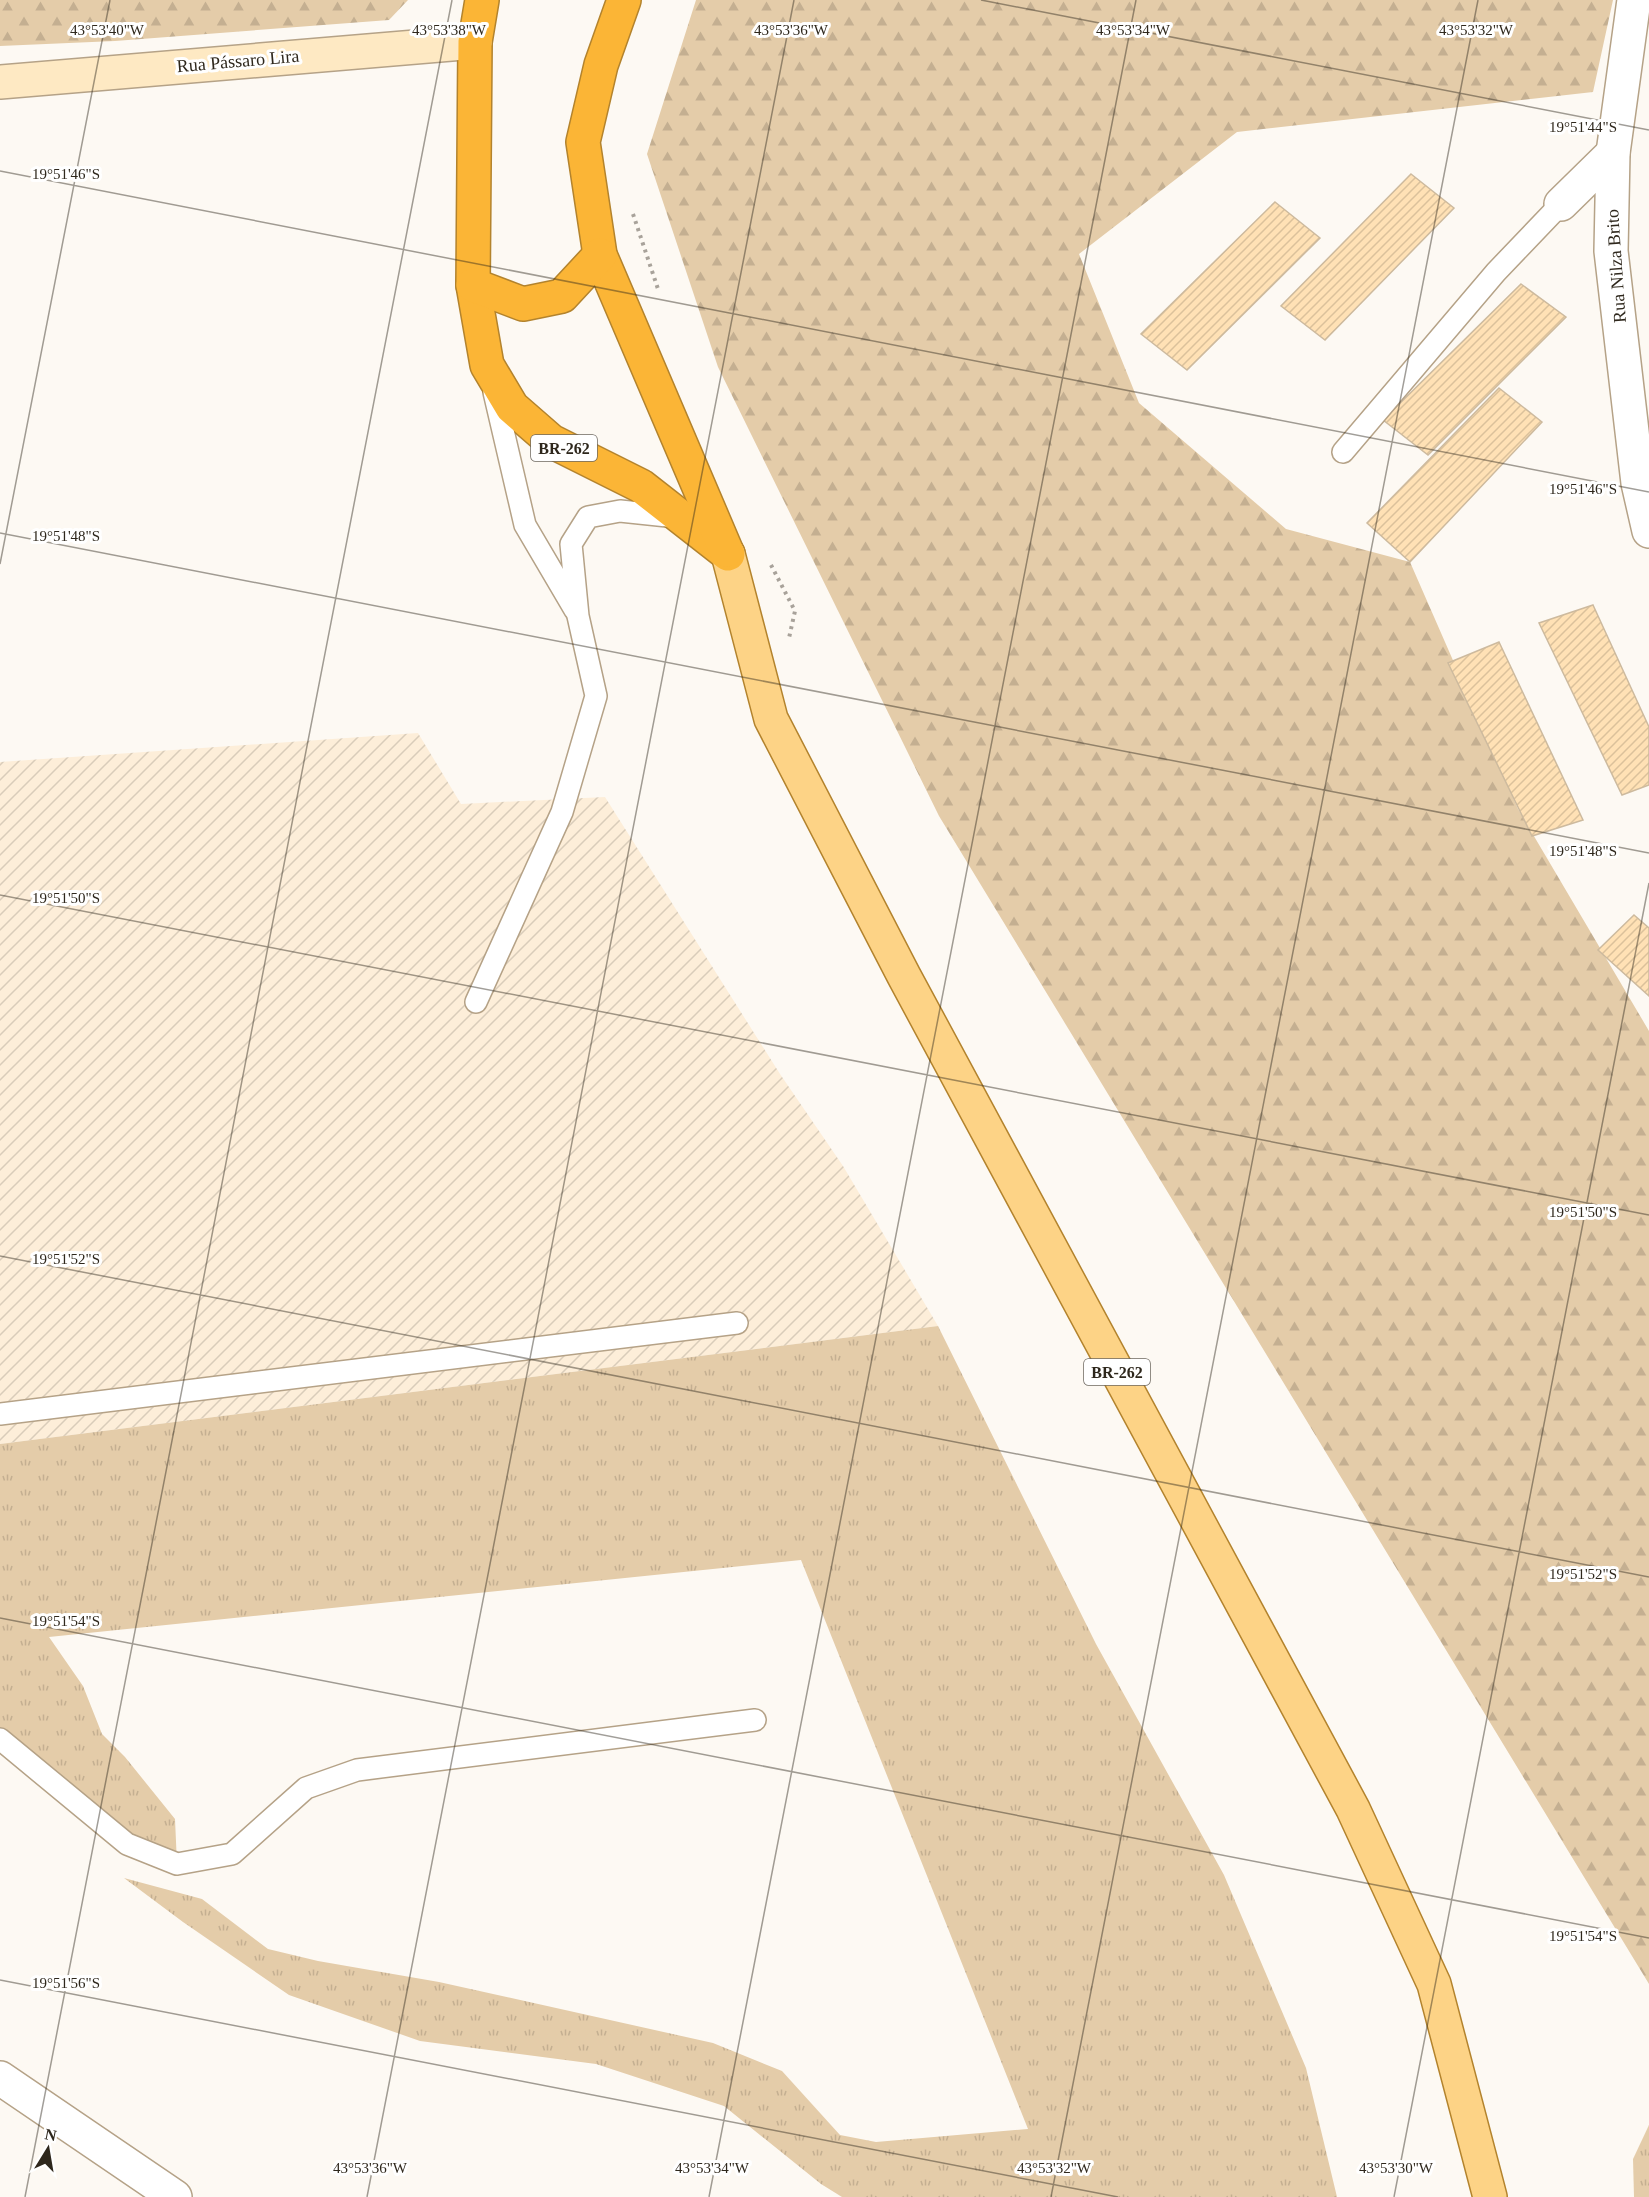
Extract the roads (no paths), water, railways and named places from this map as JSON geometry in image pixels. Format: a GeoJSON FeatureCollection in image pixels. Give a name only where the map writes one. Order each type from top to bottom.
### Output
{"type":"FeatureCollection","features":[{"type":"Feature","properties":{"kind":"highway","name":"BR-262"},"geometry":{"type":"LineString","coordinates":[[482,0],[475,42],[473,285],[487,365],[512,407],[551,441],[641,486],[728,554]]}},
{"type":"Feature","properties":{"kind":"highway","name":"BR-262"},"geometry":{"type":"LineString","coordinates":[[624,0],[601,65],[583,142],[600,255],[728,554]]}},
{"type":"Feature","properties":{"kind":"highway"},"geometry":{"type":"LineString","coordinates":[[473,285],[523,304],[562,296],[600,255]]}},
{"type":"Feature","properties":{"kind":"main road","name":"BR-262"},"geometry":{"type":"LineString","coordinates":[[728,554],[771,719],[904,976],[1353,1809],[1425,1963],[1434,1984],[1490,2197]]}},
{"type":"Feature","properties":{"kind":"street","name":"Rua Nilza Brito"},"geometry":{"type":"LineString","coordinates":[[1634,0],[1613,153],[1611,251],[1638,483],[1649,531]]}},
{"type":"Feature","properties":{"kind":"street","name":"Rua Pássaro Lira"},"geometry":{"type":"LineString","coordinates":[[0,81],[475,42]]}},
{"type":"Feature","properties":{"kind":"street"},"geometry":{"type":"LineString","coordinates":[[1561,204],[1613,153]]}},
{"type":"Feature","properties":{"kind":"street"},"geometry":{"type":"LineString","coordinates":[[0,2079],[175,2197]]}},
{"type":"Feature","properties":{"kind":"lane"},"geometry":{"type":"LineString","coordinates":[[1343,452],[1496,272],[1561,204]]}},
{"type":"Feature","properties":{"kind":"lane"},"geometry":{"type":"LineString","coordinates":[[487,365],[525,525],[578,616]]}},
{"type":"Feature","properties":{"kind":"lane"},"geometry":{"type":"LineString","coordinates":[[476,1002],[562,813],[596,696],[578,616],[572,544],[588,517],[620,511],[681,517]]}},
{"type":"Feature","properties":{"kind":"lane"},"geometry":{"type":"LineString","coordinates":[[0,1414],[737,1323]]}},
{"type":"Feature","properties":{"kind":"lane"},"geometry":{"type":"LineString","coordinates":[[0,1739],[127,1844],[177,1864],[232,1854],[306,1788],[357,1770],[755,1720]]}}]}
